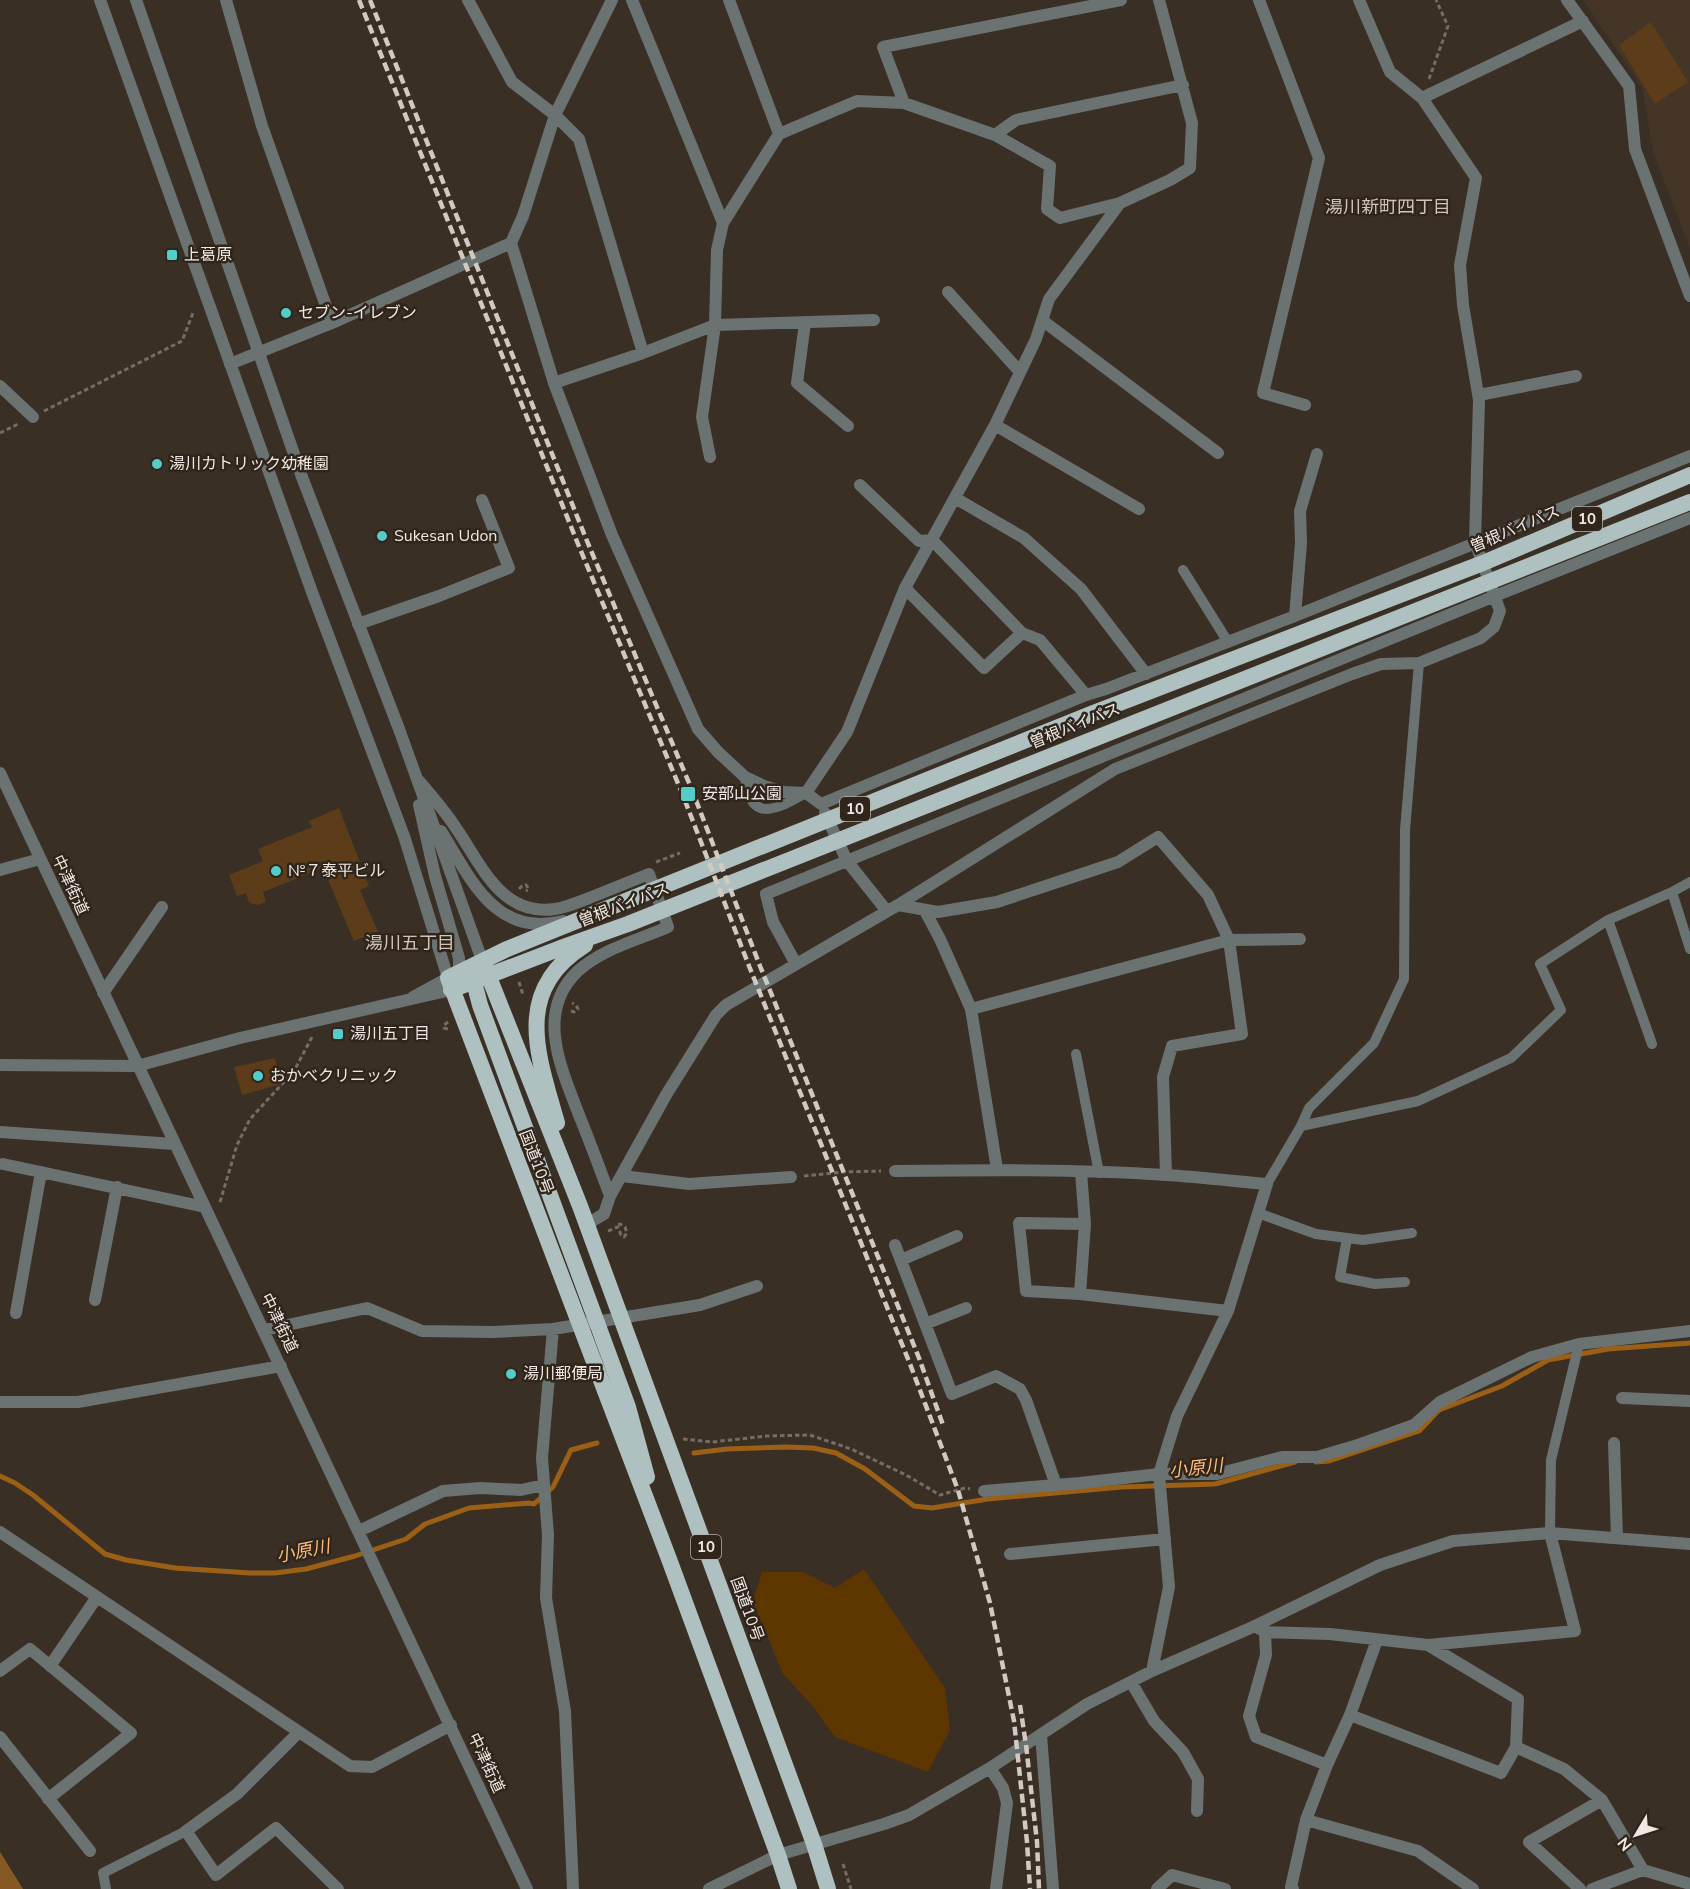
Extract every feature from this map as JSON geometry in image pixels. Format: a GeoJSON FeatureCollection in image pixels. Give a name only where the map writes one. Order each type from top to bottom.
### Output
{"type":"FeatureCollection","features":[{"type":"Feature","properties":{"kind":"highway","name":"曽根バイパス"},"geometry":{"type":"LineString","coordinates":[[453,980],[482,960],[618,904],[1091,714],[1483,563],[1690,475]]}},
{"type":"Feature","properties":{"kind":"highway","name":"曽根バイパス"},"geometry":{"type":"LineString","coordinates":[[453,980],[481,979],[628,924],[1100,735],[1492,589],[1690,502]]}},
{"type":"Feature","properties":{"kind":"highway"},"geometry":{"type":"LineString","coordinates":[[580,1206],[539,1061],[535,1035],[536,1013],[541,995],[551,977],[566,959],[607,932]]}},
{"type":"Feature","properties":{"kind":"highway","name":"10"},"geometry":{"type":"LineString","coordinates":[[482,960],[481,979],[580,1206]]}},
{"type":"Feature","properties":{"kind":"highway","name":"国道10号"},"geometry":{"type":"LineString","coordinates":[[481,979],[480,1005],[669,1559],[789,1889]]}},
{"type":"Feature","properties":{"kind":"highway","name":"国道10号"},"geometry":{"type":"LineString","coordinates":[[453,980],[588,1324]]}},
{"type":"Feature","properties":{"kind":"highway","name":"国道10号"},"geometry":{"type":"LineString","coordinates":[[580,1206],[814,1844],[828,1889]]}},
{"type":"Feature","properties":{"kind":"street"},"geometry":{"type":"LineString","coordinates":[[100,0],[312,592],[404,836],[453,980]]}},
{"type":"Feature","properties":{"kind":"street"},"geometry":{"type":"LineString","coordinates":[[136,0],[302,477],[417,778],[482,960]]}},
{"type":"Feature","properties":{"kind":"street"},"geometry":{"type":"LineString","coordinates":[[226,0],[262,126],[332,323]]}},
{"type":"Feature","properties":{"kind":"street"},"geometry":{"type":"LineString","coordinates":[[468,0],[512,82],[555,115],[579,140],[643,353]]}},
{"type":"Feature","properties":{"kind":"street"},"geometry":{"type":"LineString","coordinates":[[230,364],[332,323],[511,243],[523,216],[555,115],[612,0]]}},
{"type":"Feature","properties":{"kind":"street"},"geometry":{"type":"LineString","coordinates":[[632,0],[723,223]]}},
{"type":"Feature","properties":{"kind":"street"},"geometry":{"type":"LineString","coordinates":[[729,0],[779,134]]}},
{"type":"Feature","properties":{"kind":"street"},"geometry":{"type":"LineString","coordinates":[[904,103],[883,47],[1122,0]]}},
{"type":"Feature","properties":{"kind":"street"},"geometry":{"type":"LineString","coordinates":[[710,457],[702,417],[715,325],[717,250],[723,223],[779,134],[857,101],[904,103],[995,135],[1050,166],[1047,209],[1060,218],[1120,203],[1190,168],[1192,123],[1159,0]]}},
{"type":"Feature","properties":{"kind":"street"},"geometry":{"type":"LineString","coordinates":[[1258,0],[1319,158],[1263,393],[1305,405]]}},
{"type":"Feature","properties":{"kind":"street"},"geometry":{"type":"LineString","coordinates":[[587,1224],[604,1214],[610,1196],[666,1095],[716,1015],[738,998],[892,907],[1115,769],[1381,664],[1419,663],[1482,638],[1494,627],[1500,611],[1475,542],[1479,395],[1463,305],[1460,265],[1476,178],[1422,98],[1390,72],[1359,0]]}},
{"type":"Feature","properties":{"kind":"street"},"geometry":{"type":"LineString","coordinates":[[1568,0],[1629,86],[1635,149],[1690,296]]}},
{"type":"Feature","properties":{"kind":"street"},"geometry":{"type":"LineString","coordinates":[[1422,98],[1583,21]]}},
{"type":"Feature","properties":{"kind":"street"},"geometry":{"type":"LineString","coordinates":[[995,135],[1016,120],[1183,85]]}},
{"type":"Feature","properties":{"kind":"street"},"geometry":{"type":"LineString","coordinates":[[806,793],[847,732],[905,588],[995,425],[1036,339],[1049,299],[1120,203]]}},
{"type":"Feature","properties":{"kind":"street"},"geometry":{"type":"LineString","coordinates":[[511,243],[554,383],[612,535],[698,729],[718,752],[745,777],[784,792],[806,793],[821,804],[847,861],[892,907],[938,912],[998,902],[1118,862],[1158,837],[1208,895],[1229,940],[1242,1034],[1173,1046],[1163,1077],[1166,1175]]}},
{"type":"Feature","properties":{"kind":"street"},"geometry":{"type":"LineString","coordinates":[[948,292],[1020,372]]}},
{"type":"Feature","properties":{"kind":"street"},"geometry":{"type":"LineString","coordinates":[[1042,320],[1218,453]]}},
{"type":"Feature","properties":{"kind":"street"},"geometry":{"type":"LineString","coordinates":[[554,383],[643,353],[715,325],[874,321]]}},
{"type":"Feature","properties":{"kind":"street"},"geometry":{"type":"LineString","coordinates":[[805,323],[796,383],[848,426]]}},
{"type":"Feature","properties":{"kind":"street"},"geometry":{"type":"LineString","coordinates":[[1479,395],[1576,376]]}},
{"type":"Feature","properties":{"kind":"street"},"geometry":{"type":"LineString","coordinates":[[0,387],[33,417]]}},
{"type":"Feature","properties":{"kind":"street"},"geometry":{"type":"LineString","coordinates":[[995,425],[1139,509]]}},
{"type":"Feature","properties":{"kind":"street"},"geometry":{"type":"LineString","coordinates":[[1294,616],[1301,543],[1300,511],[1317,454]]}},
{"type":"Feature","properties":{"kind":"street"},"geometry":{"type":"LineString","coordinates":[[821,804],[1086,695],[1294,616],[1690,456]]}},
{"type":"Feature","properties":{"kind":"street"},"geometry":{"type":"LineString","coordinates":[[860,485],[920,542],[932,540]]}},
{"type":"Feature","properties":{"kind":"street"},"geometry":{"type":"LineString","coordinates":[[955,498],[1024,538],[1081,589],[1146,674]]}},
{"type":"Feature","properties":{"kind":"street"},"geometry":{"type":"LineString","coordinates":[[358,624],[439,596],[508,568],[482,500]]}},
{"type":"Feature","properties":{"kind":"street"},"geometry":{"type":"LineString","coordinates":[[796,964],[773,922],[766,894],[1492,589],[1690,518]]}},
{"type":"Feature","properties":{"kind":"street"},"geometry":{"type":"LineString","coordinates":[[932,540],[1022,633],[1040,640],[1086,695]]}},
{"type":"Feature","properties":{"kind":"street"},"geometry":{"type":"LineString","coordinates":[[905,588],[984,668],[1022,633]]}},
{"type":"Feature","properties":{"kind":"street"},"geometry":{"type":"LineString","coordinates":[[0,1065],[137,1066],[240,1038],[414,998],[453,980],[459,958],[435,876],[409,757]]}},
{"type":"Feature","properties":{"kind":"street","name":"中津街道"},"geometry":{"type":"LineString","coordinates":[[0,773],[527,1889]]}},
{"type":"Feature","properties":{"kind":"street"},"geometry":{"type":"LineString","coordinates":[[417,778],[455,826],[492,884],[503,895],[526,907],[539,910],[556,909],[575,904],[649,874],[668,927],[606,953],[579,970],[563,991],[554,1022],[554,1038],[562,1071],[610,1196]]}},
{"type":"Feature","properties":{"kind":"street"},"geometry":{"type":"LineString","coordinates":[[428,810],[482,895],[504,914],[528,924],[543,924],[596,913]]}},
{"type":"Feature","properties":{"kind":"street"},"geometry":{"type":"LineString","coordinates":[[0,870],[40,859]]}},
{"type":"Feature","properties":{"kind":"street"},"geometry":{"type":"LineString","coordinates":[[103,993],[162,907]]}},
{"type":"Feature","properties":{"kind":"street"},"geometry":{"type":"LineString","coordinates":[[925,911],[971,1009],[997,1169]]}},
{"type":"Feature","properties":{"kind":"street"},"geometry":{"type":"LineString","coordinates":[[971,1009],[1229,940],[1300,939]]}},
{"type":"Feature","properties":{"kind":"street"},"geometry":{"type":"LineString","coordinates":[[0,1132],[174,1144]]}},
{"type":"Feature","properties":{"kind":"street"},"geometry":{"type":"LineString","coordinates":[[3,1164],[205,1207]]}},
{"type":"Feature","properties":{"kind":"street"},"geometry":{"type":"LineString","coordinates":[[895,1171],[997,1169],[1166,1175],[1267,1184],[1228,1311],[1178,1416],[1159,1474],[1169,1587],[1152,1671]]}},
{"type":"Feature","properties":{"kind":"street"},"geometry":{"type":"LineString","coordinates":[[16,1313],[41,1172]]}},
{"type":"Feature","properties":{"kind":"street"},"geometry":{"type":"LineString","coordinates":[[1080,1294],[1085,1224],[1081,1172]]}},
{"type":"Feature","properties":{"kind":"street"},"geometry":{"type":"LineString","coordinates":[[622,1176],[689,1184],[791,1177]]}},
{"type":"Feature","properties":{"kind":"street"},"geometry":{"type":"LineString","coordinates":[[95,1300],[117,1188]]}},
{"type":"Feature","properties":{"kind":"street"},"geometry":{"type":"LineString","coordinates":[[1085,1224],[1019,1223],[1026,1291],[1080,1294],[1228,1311]]}},
{"type":"Feature","properties":{"kind":"street"},"geometry":{"type":"LineString","coordinates":[[901,1260],[957,1236]]}},
{"type":"Feature","properties":{"kind":"street"},"geometry":{"type":"LineString","coordinates":[[895,1245],[952,1394],[996,1376],[1020,1389],[1056,1485]]}},
{"type":"Feature","properties":{"kind":"street"},"geometry":{"type":"LineString","coordinates":[[264,1329],[366,1308],[423,1331],[493,1332],[553,1329],[700,1305],[757,1286]]}},
{"type":"Feature","properties":{"kind":"street"},"geometry":{"type":"LineString","coordinates":[[925,1324],[966,1308]]}},
{"type":"Feature","properties":{"kind":"street"},"geometry":{"type":"LineString","coordinates":[[553,1329],[542,1458],[548,1535],[546,1598],[565,1711],[573,1889]]}},
{"type":"Feature","properties":{"kind":"street"},"geometry":{"type":"LineString","coordinates":[[984,1491],[1159,1474],[1217,1474],[1282,1457],[1317,1457],[1414,1425],[1440,1402],[1532,1357],[1578,1344],[1690,1331]]}},
{"type":"Feature","properties":{"kind":"street"},"geometry":{"type":"LineString","coordinates":[[0,1402],[78,1402],[281,1366]]}},
{"type":"Feature","properties":{"kind":"street"},"geometry":{"type":"LineString","coordinates":[[1622,1398],[1690,1401]]}},
{"type":"Feature","properties":{"kind":"street"},"geometry":{"type":"LineString","coordinates":[[1614,1443],[1617,1538]]}},
{"type":"Feature","properties":{"kind":"street"},"geometry":{"type":"LineString","coordinates":[[361,1536],[442,1491],[480,1488],[521,1490],[544,1485]]}},
{"type":"Feature","properties":{"kind":"street"},"geometry":{"type":"LineString","coordinates":[[0,1532],[350,1766],[372,1767],[451,1725]]}},
{"type":"Feature","properties":{"kind":"street"},"geometry":{"type":"LineString","coordinates":[[1260,1629],[1330,1634],[1428,1646],[1575,1631],[1550,1533]]}},
{"type":"Feature","properties":{"kind":"street"},"geometry":{"type":"LineString","coordinates":[[709,1889],[778,1855],[909,1815],[990,1768],[1087,1704],[1152,1671],[1260,1629],[1380,1565],[1453,1541],[1550,1533],[1690,1544]]}},
{"type":"Feature","properties":{"kind":"street"},"geometry":{"type":"LineString","coordinates":[[1010,1554],[1165,1539]]}},
{"type":"Feature","properties":{"kind":"street"},"geometry":{"type":"LineString","coordinates":[[50,1666],[97,1597]]}},
{"type":"Feature","properties":{"kind":"street"},"geometry":{"type":"LineString","coordinates":[[1260,1629],[1266,1655],[1249,1716],[1256,1737],[1327,1765]]}},
{"type":"Feature","properties":{"kind":"street"},"geometry":{"type":"LineString","coordinates":[[1291,1888],[1306,1820],[1327,1765],[1350,1715],[1377,1640]]}},
{"type":"Feature","properties":{"kind":"street"},"geometry":{"type":"LineString","coordinates":[[1350,1715],[1502,1773],[1516,1747],[1518,1699],[1428,1646]]}},
{"type":"Feature","properties":{"kind":"street"},"geometry":{"type":"LineString","coordinates":[[0,1671],[30,1649],[131,1733],[48,1799]]}},
{"type":"Feature","properties":{"kind":"street"},"geometry":{"type":"LineString","coordinates":[[1131,1682],[1154,1721],[1183,1752],[1198,1779],[1197,1811]]}},
{"type":"Feature","properties":{"kind":"street"},"geometry":{"type":"LineString","coordinates":[[299,1732],[237,1794],[186,1832],[216,1875],[276,1828],[338,1889]]}},
{"type":"Feature","properties":{"kind":"street"},"geometry":{"type":"LineString","coordinates":[[1041,1735],[1053,1889]]}},
{"type":"Feature","properties":{"kind":"street"},"geometry":{"type":"LineString","coordinates":[[0,1737],[90,1851]]}},
{"type":"Feature","properties":{"kind":"street"},"geometry":{"type":"LineString","coordinates":[[1516,1747],[1564,1769],[1602,1800],[1643,1870]]}},
{"type":"Feature","properties":{"kind":"street"},"geometry":{"type":"LineString","coordinates":[[990,1768],[1003,1788],[1007,1803],[996,1889]]}},
{"type":"Feature","properties":{"kind":"street"},"geometry":{"type":"LineString","coordinates":[[1580,1889],[1528,1842],[1602,1800]]}},
{"type":"Feature","properties":{"kind":"street"},"geometry":{"type":"LineString","coordinates":[[1306,1820],[1418,1851],[1473,1889]]}},
{"type":"Feature","properties":{"kind":"street"},"geometry":{"type":"LineString","coordinates":[[1592,1889],[1643,1870],[1690,1884]]}},
{"type":"Feature","properties":{"kind":"street"},"geometry":{"type":"LineString","coordinates":[[1157,1889],[1172,1875],[1224,1889]]}},
{"type":"Feature","properties":{"kind":"lane"},"geometry":{"type":"LineString","coordinates":[[1183,570],[1228,642]]}},
{"type":"Feature","properties":{"kind":"lane"},"geometry":{"type":"LineString","coordinates":[[1267,1184],[1309,1108],[1374,1043],[1404,979],[1405,830],[1419,663]]}},
{"type":"Feature","properties":{"kind":"lane"},"geometry":{"type":"LineString","coordinates":[[745,777],[751,802],[762,810],[790,802],[806,793]]}},
{"type":"Feature","properties":{"kind":"lane"},"geometry":{"type":"LineString","coordinates":[[1301,1126],[1418,1101],[1511,1058],[1561,1010],[1540,964],[1608,920],[1690,882]]}},
{"type":"Feature","properties":{"kind":"lane"},"geometry":{"type":"LineString","coordinates":[[1672,892],[1690,950]]}},
{"type":"Feature","properties":{"kind":"lane"},"geometry":{"type":"LineString","coordinates":[[1608,920],[1652,1044]]}},
{"type":"Feature","properties":{"kind":"lane"},"geometry":{"type":"LineString","coordinates":[[1076,1053],[1099,1173]]}},
{"type":"Feature","properties":{"kind":"lane"},"geometry":{"type":"LineString","coordinates":[[1258,1213],[1316,1234],[1364,1240],[1412,1233]]}},
{"type":"Feature","properties":{"kind":"lane"},"geometry":{"type":"LineString","coordinates":[[1347,1238],[1340,1277],[1375,1284],[1405,1282]]}},
{"type":"Feature","properties":{"kind":"lane"},"geometry":{"type":"LineString","coordinates":[[1550,1533],[1551,1461],[1578,1344]]}},
{"type":"Feature","properties":{"kind":"lane"},"geometry":{"type":"LineString","coordinates":[[106,1889],[103,1873],[186,1832]]}},
{"type":"Feature","properties":{"kind":"path"},"geometry":{"type":"LineString","coordinates":[[1422,98],[1449,27],[1436,0]]}},
{"type":"Feature","properties":{"kind":"path"},"geometry":{"type":"LineString","coordinates":[[0,433],[182,341],[193,313]]}},
{"type":"Feature","properties":{"kind":"path"},"geometry":{"type":"LineString","coordinates":[[653,863],[680,853]]}},
{"type":"Feature","properties":{"kind":"path"},"geometry":{"type":"LineString","coordinates":[[213,1223],[237,1145],[250,1119],[294,1071],[322,1019]]}},
{"type":"Feature","properties":{"kind":"path"},"geometry":{"type":"LineString","coordinates":[[439,1020],[448,1022]]}},
{"type":"Feature","properties":{"kind":"path"},"geometry":{"type":"LineString","coordinates":[[791,1177],[844,1172],[895,1171]]}},
{"type":"Feature","properties":{"kind":"path"},"geometry":{"type":"LineString","coordinates":[[666,1438],[712,1442],[767,1436],[810,1435],[851,1449],[906,1475],[940,1495],[965,1488],[984,1491]]}},
{"type":"Feature","properties":{"kind":"path"},"geometry":{"type":"LineString","coordinates":[[843,1864],[851,1889]]}},
{"type":"Feature","properties":{"kind":"shaded area"},"geometry":{"type":"Polygon","coordinates":[[[1583,0],[1690,0],[1690,248],[1653,152],[1642,87],[1583,0]]]}},
{"type":"Feature","properties":{"kind":"shaded area"},"geometry":{"type":"Polygon","coordinates":[[[864,1569],[945,1688],[950,1730],[928,1772],[835,1737],[811,1704],[783,1674],[753,1601],[762,1572],[803,1572],[835,1588],[864,1569]]]}},
{"type":"Feature","properties":{"kind":"shaded area"},"geometry":{"type":"Polygon","coordinates":[[[0,1852],[2,1855],[23,1889],[0,1889],[0,1852]]]}},
{"type":"Feature","properties":{"kind":"building"},"geometry":{"type":"Polygon","coordinates":[[[1651,22],[1688,82],[1655,104],[1619,45],[1651,22]]]}},
{"type":"Feature","properties":{"kind":"building","name":"№７泰平ビル"},"geometry":{"type":"Polygon","coordinates":[[[339,808],[369,886],[360,890],[378,932],[354,941],[323,868],[263,892],[266,902],[258,905],[249,903],[246,893],[237,896],[229,875],[263,861],[258,849],[312,827],[309,821],[339,808]]]}},
{"type":"Feature","properties":{"kind":"building","name":"おかべクリニック"},"geometry":{"type":"Polygon","coordinates":[[[275,1058],[281,1084],[242,1095],[234,1067],[275,1058]]]}},
{"type":"Feature","properties":{"kind":"waterway","name":"小原川"},"geometry":{"type":"LineString","coordinates":[[1316,1462],[1329,1461],[1419,1431],[1439,1410],[1502,1386],[1548,1360],[1608,1349],[1690,1343]]}},
{"type":"Feature","properties":{"kind":"waterway","name":"小原川"},"geometry":{"type":"LineString","coordinates":[[0,1476],[33,1495],[105,1554],[175,1568],[275,1573],[306,1569],[406,1539],[425,1524],[469,1508],[534,1504],[553,1487],[571,1450],[597,1443]]}},
{"type":"Feature","properties":{"kind":"waterway","name":"小原川"},"geometry":{"type":"LineString","coordinates":[[694,1453],[727,1449],[786,1447],[813,1448],[836,1453],[865,1469],[914,1506],[932,1508],[988,1499],[1122,1487],[1215,1484],[1295,1462]]}},
{"type":"Feature","properties":{"kind":"railway"},"geometry":{"type":"LineString","coordinates":[[359,0],[578,544],[682,793],[958,1490],[990,1603],[1014,1721],[1030,1889]]}},
{"type":"Feature","properties":{"kind":"railway"},"geometry":{"type":"LineString","coordinates":[[370,0],[587,541],[692,790],[760,966],[919,1358],[943,1425]]}},
{"type":"Feature","properties":{"kind":"railway"},"geometry":{"type":"LineString","coordinates":[[1020,1705],[1037,1842],[1039,1889]]}},
{"type":"Feature","properties":{"kind":"place","name":"上葛原"},"geometry":{"type":"Point","coordinates":[172,255]}},
{"type":"Feature","properties":{"kind":"place","name":"セブン-イレブン"},"geometry":{"type":"Point","coordinates":[286,313]}},
{"type":"Feature","properties":{"kind":"place","name":"湯川カトリック幼稚園"},"geometry":{"type":"Point","coordinates":[157,464]}},
{"type":"Feature","properties":{"kind":"place","name":"Sukesan Udon"},"geometry":{"type":"Point","coordinates":[382,536]}},
{"type":"Feature","properties":{"kind":"place","name":"安部山公園"},"geometry":{"type":"Point","coordinates":[688,794]}},
{"type":"Feature","properties":{"kind":"place","name":"№７泰平ビル"},"geometry":{"type":"Point","coordinates":[276,871]}},
{"type":"Feature","properties":{"kind":"place","name":"湯川五丁目"},"geometry":{"type":"Point","coordinates":[338,1034]}},
{"type":"Feature","properties":{"kind":"place","name":"おかべクリニック"},"geometry":{"type":"Point","coordinates":[258,1076]}},
{"type":"Feature","properties":{"kind":"place","name":"湯川郵便局"},"geometry":{"type":"Point","coordinates":[511,1374]}},
{"type":"Feature","properties":{"kind":"district","name":"湯川新町四丁目"},"geometry":{"type":"Point","coordinates":[1388,207]}},
{"type":"Feature","properties":{"kind":"district","name":"湯川五丁目"},"geometry":{"type":"Point","coordinates":[410,943]}}]}
